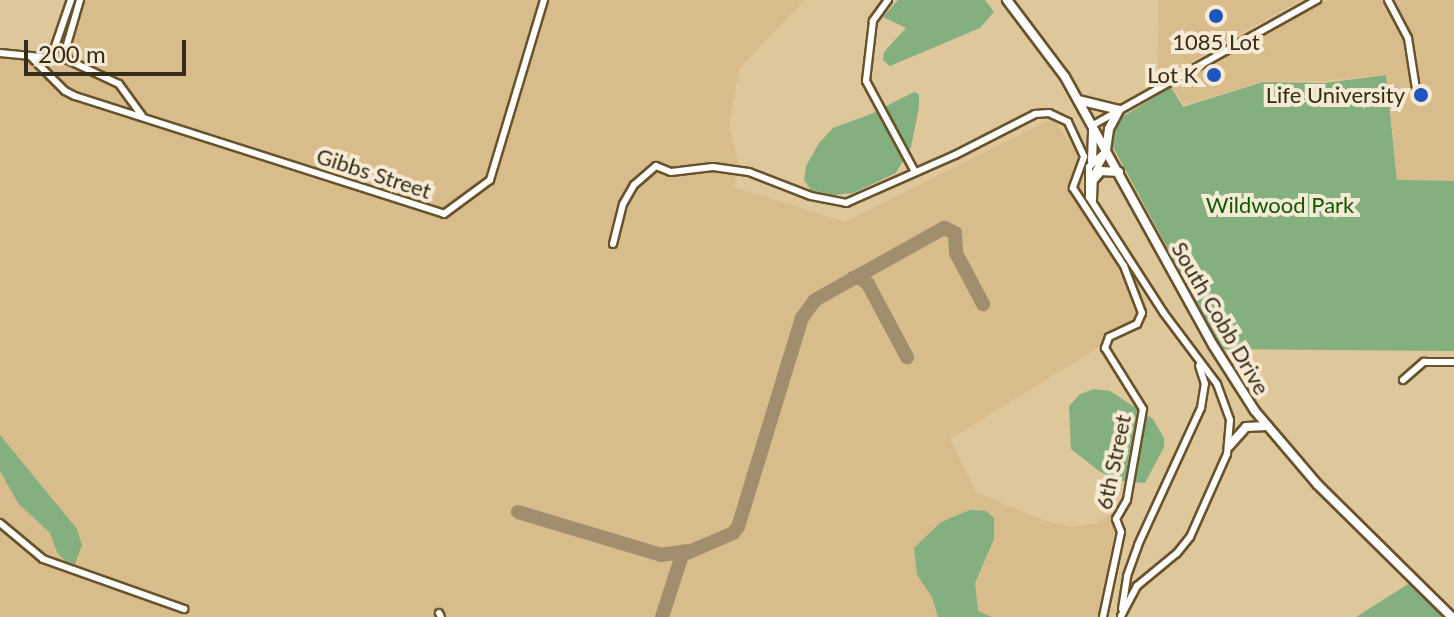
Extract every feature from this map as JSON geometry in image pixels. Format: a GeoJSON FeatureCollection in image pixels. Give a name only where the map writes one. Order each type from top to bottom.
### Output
{"type":"FeatureCollection","features":[{"type":"Feature","properties":{"kind":"main road","name":"South Cobb Drive"},"geometry":{"type":"LineString","coordinates":[[1007,0],[1043,45],[1078,100],[1222,362],[1267,426],[1318,485],[1452,617]]}},
{"type":"Feature","properties":{"kind":"main road"},"geometry":{"type":"LineString","coordinates":[[1078,100],[1119,110],[1109,129],[1106,151]]}},
{"type":"Feature","properties":{"kind":"main road"},"geometry":{"type":"LineString","coordinates":[[1092,161],[1093,125]]}},
{"type":"Feature","properties":{"kind":"main road"},"geometry":{"type":"LineString","coordinates":[[1093,180],[1101,171],[1119,172]]}},
{"type":"Feature","properties":{"kind":"main road"},"geometry":{"type":"LineString","coordinates":[[1229,446],[1246,427],[1267,426]]}},
{"type":"Feature","properties":{"kind":"street"},"geometry":{"type":"LineString","coordinates":[[0,53],[43,59],[53,56],[71,0]]}},
{"type":"Feature","properties":{"kind":"street"},"geometry":{"type":"LineString","coordinates":[[80,0],[66,48],[68,60],[119,84],[142,116]]}},
{"type":"Feature","properties":{"kind":"street","name":"Gibbs Street"},"geometry":{"type":"LineString","coordinates":[[30,56],[65,91],[444,214],[490,180],[544,0]]}},
{"type":"Feature","properties":{"kind":"street"},"geometry":{"type":"LineString","coordinates":[[613,244],[623,204],[634,185],[656,166],[671,172],[713,167],[749,172],[838,203],[858,200],[915,172],[866,81],[873,21],[888,0]]}},
{"type":"Feature","properties":{"kind":"street"},"geometry":{"type":"LineString","coordinates":[[1093,125],[1317,0]]}},
{"type":"Feature","properties":{"kind":"street"},"geometry":{"type":"LineString","coordinates":[[1388,0],[1408,38],[1416,89]]}},
{"type":"Feature","properties":{"kind":"street","name":"6th Street"},"geometry":{"type":"LineString","coordinates":[[915,172],[1035,114],[1049,113],[1068,122],[1084,157],[1073,188],[1124,266],[1139,298],[1140,322],[1115,333],[1106,341],[1105,348],[1143,409],[1127,500],[1116,519],[1121,532],[1103,617]]}},
{"type":"Feature","properties":{"kind":"street"},"geometry":{"type":"LineString","coordinates":[[1106,151],[1092,161],[1086,180],[1093,201],[1195,358],[1224,397],[1230,420],[1229,446],[1185,544],[1137,586],[1121,616]]}},
{"type":"Feature","properties":{"kind":"street"},"geometry":{"type":"LineString","coordinates":[[1093,201],[1093,180],[1106,151]]}},
{"type":"Feature","properties":{"kind":"street"},"geometry":{"type":"LineString","coordinates":[[1121,616],[1125,586],[1138,545],[1201,408],[1205,384],[1195,358]]}},
{"type":"Feature","properties":{"kind":"street"},"geometry":{"type":"LineString","coordinates":[[1403,380],[1424,362],[1454,362]]}},
{"type":"Feature","properties":{"kind":"street"},"geometry":{"type":"LineString","coordinates":[[0,523],[43,559],[100,582],[184,609]]}},
{"type":"Feature","properties":{"kind":"shaded area"},"geometry":{"type":"Polygon","coordinates":[[[64,0],[805,0],[739,69],[729,126],[739,164],[734,187],[845,222],[1053,118],[1083,162],[1082,193],[1135,279],[1146,300],[1148,317],[950,439],[976,492],[1043,520],[1070,527],[1094,524],[1113,513],[1114,535],[1098,617],[0,617],[0,58],[44,64],[64,0]]]}},
{"type":"Feature","properties":{"kind":"shaded area","name":"Life University"},"geometry":{"type":"Polygon","coordinates":[[[1159,0],[1301,0],[1158,80],[1159,0]]]}},
{"type":"Feature","properties":{"kind":"shaded area","name":"Life University"},"geometry":{"type":"Polygon","coordinates":[[[1328,0],[1454,0],[1454,182],[1398,182],[1386,74],[1325,81],[1264,81],[1184,105],[1171,85],[1328,0]]]}},
{"type":"Feature","properties":{"kind":"green space"},"geometry":{"type":"Polygon","coordinates":[[[898,0],[985,0],[994,12],[980,28],[890,66],[883,60],[884,52],[906,28],[883,17],[898,0]]]}},
{"type":"Feature","properties":{"kind":"green space","name":"Wildwood Park"},"geometry":{"type":"Polygon","coordinates":[[[1386,75],[1397,180],[1454,181],[1454,351],[1222,349],[1112,145],[1117,120],[1171,87],[1183,107],[1263,82],[1325,83],[1386,75]]]}},
{"type":"Feature","properties":{"kind":"green space"},"geometry":{"type":"Polygon","coordinates":[[[914,92],[919,94],[919,107],[911,147],[896,173],[853,193],[834,195],[811,190],[804,180],[806,166],[819,143],[833,128],[871,114],[914,92]]]}},
{"type":"Feature","properties":{"kind":"green space"},"geometry":{"type":"Polygon","coordinates":[[[1094,389],[1110,391],[1153,419],[1164,438],[1164,447],[1145,483],[1119,481],[1099,471],[1071,449],[1069,406],[1080,394],[1094,389]]]}},
{"type":"Feature","properties":{"kind":"green space"},"geometry":{"type":"Polygon","coordinates":[[[0,435],[77,529],[82,545],[75,564],[66,562],[57,552],[50,533],[18,503],[0,471],[0,435]]]}},
{"type":"Feature","properties":{"kind":"green space"},"geometry":{"type":"Polygon","coordinates":[[[970,510],[986,511],[994,518],[994,539],[975,583],[978,611],[992,617],[938,617],[932,597],[917,575],[914,548],[941,522],[970,510]]]}},
{"type":"Feature","properties":{"kind":"green space"},"geometry":{"type":"Polygon","coordinates":[[[1413,581],[1451,617],[1356,617],[1413,581]]]}},
{"type":"Feature","properties":{"kind":"taxiway"},"geometry":{"type":"LineString","coordinates":[[662,617],[682,555],[733,533],[738,527],[802,318],[815,300],[944,228],[955,233],[956,253],[983,304]]}},
{"type":"Feature","properties":{"kind":"taxiway"},"geometry":{"type":"LineString","coordinates":[[853,278],[861,278],[868,284],[907,357]]}},
{"type":"Feature","properties":{"kind":"taxiway"},"geometry":{"type":"LineString","coordinates":[[518,512],[661,555],[686,551]]}},
{"type":"Feature","properties":{"kind":"place","name":"1085 Lot"},"geometry":{"type":"Point","coordinates":[1216,16]}},
{"type":"Feature","properties":{"kind":"place","name":"Lot K"},"geometry":{"type":"Point","coordinates":[1214,75]}},
{"type":"Feature","properties":{"kind":"place","name":"Life University"},"geometry":{"type":"Point","coordinates":[1421,95]}}]}
